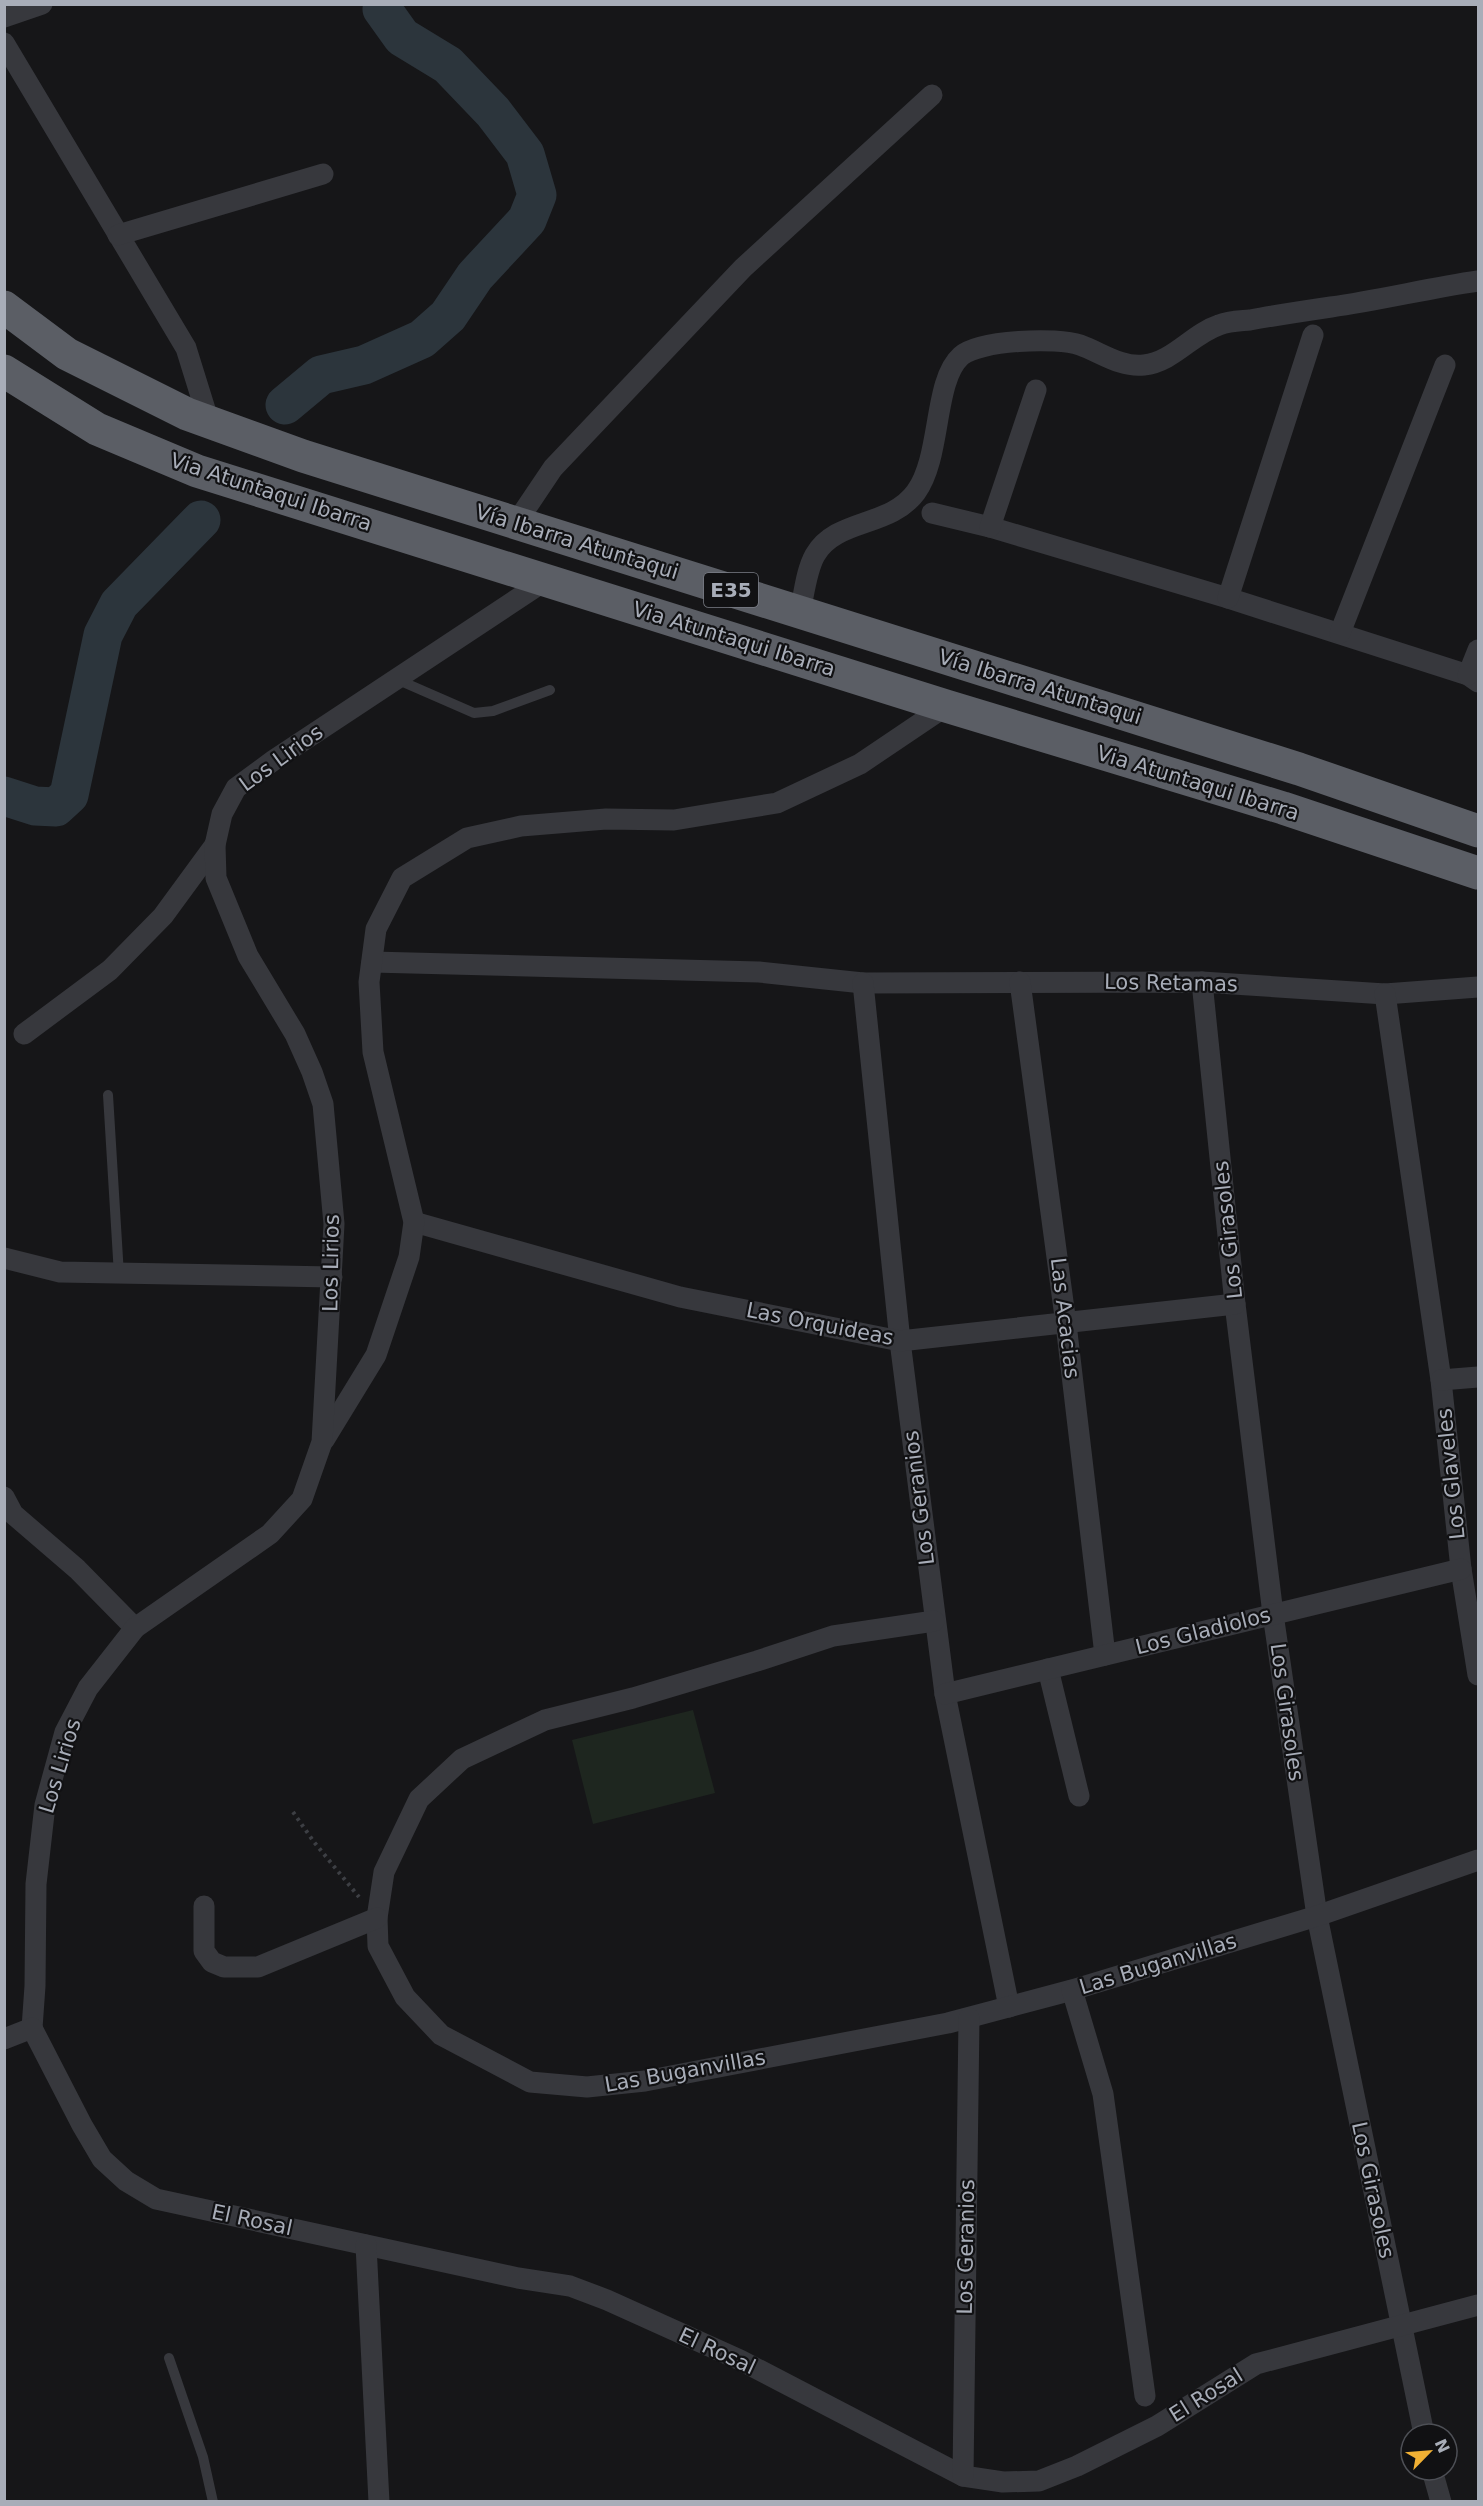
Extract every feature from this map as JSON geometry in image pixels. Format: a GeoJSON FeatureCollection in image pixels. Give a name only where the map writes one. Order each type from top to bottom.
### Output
{"type":"FeatureCollection","features":[{"type":"Feature","properties":{"kind":"highway","name":"Vía Ibarra Atuntaqui"},"geometry":{"type":"LineString","coordinates":[[4,307],[67,354],[187,414],[303,456],[1299,769],[1479,831]]}},
{"type":"Feature","properties":{"kind":"highway","name":"Via Atuntaqui Ibarra"},"geometry":{"type":"LineString","coordinates":[[4,371],[18,391],[97,429],[197,471],[946,706],[1283,808],[1479,873]]}},
{"type":"Feature","properties":{"kind":"street"},"geometry":{"type":"LineString","coordinates":[[4,17],[42,4]]}},
{"type":"Feature","properties":{"kind":"street"},"geometry":{"type":"LineString","coordinates":[[4,43],[186,348],[209,422]]}},
{"type":"Feature","properties":{"kind":"street"},"geometry":{"type":"LineString","coordinates":[[516,523],[553,468],[743,268],[932,95]]}},
{"type":"Feature","properties":{"kind":"street"},"geometry":{"type":"LineString","coordinates":[[118,235],[323,174]]}},
{"type":"Feature","properties":{"kind":"street"},"geometry":{"type":"LineString","coordinates":[[800,612],[814,557],[827,539],[887,516],[916,492],[934,449],[940,408],[949,371],[960,357],[974,347],[1030,340],[1077,344],[1125,364],[1144,365],[1162,360],[1219,325],[1357,304],[1479,281]]}},
{"type":"Feature","properties":{"kind":"street"},"geometry":{"type":"LineString","coordinates":[[1228,598],[1313,335]]}},
{"type":"Feature","properties":{"kind":"street"},"geometry":{"type":"LineString","coordinates":[[1340,633],[1445,365]]}},
{"type":"Feature","properties":{"kind":"street"},"geometry":{"type":"LineString","coordinates":[[990,527],[1036,390]]}},
{"type":"Feature","properties":{"kind":"street"},"geometry":{"type":"LineString","coordinates":[[932,513],[990,527],[1228,598],[1474,679],[1479,650]]}},
{"type":"Feature","properties":{"kind":"street","name":"Los Lirios"},"geometry":{"type":"LineString","coordinates":[[32,2028],[35,1986],[36,1884],[45,1805],[65,1732],[87,1688],[135,1628],[270,1534],[302,1499],[322,1442],[334,1224],[323,1104],[295,1034],[249,956],[216,878],[215,844],[222,814],[236,788],[274,760],[546,580]]}},
{"type":"Feature","properties":{"kind":"street"},"geometry":{"type":"LineString","coordinates":[[322,1442],[376,1355],[409,1257],[414,1222],[373,1052],[369,982],[376,929],[402,878],[467,838],[521,826],[606,819],[674,820],[777,803],[860,764],[946,706]]}},
{"type":"Feature","properties":{"kind":"street"},"geometry":{"type":"LineString","coordinates":[[24,1034],[110,970],[163,916],[215,844]]}},
{"type":"Feature","properties":{"kind":"street","name":"Los Retamas"},"geometry":{"type":"LineString","coordinates":[[372,962],[759,972],[863,983],[1202,982],[1385,994],[1479,987]]}},
{"type":"Feature","properties":{"kind":"street","name":"Las Acacias"},"geometry":{"type":"LineString","coordinates":[[1020,982],[1066,1324],[1105,1655]]}},
{"type":"Feature","properties":{"kind":"street","name":"Los Girasoles"},"geometry":{"type":"LineString","coordinates":[[1202,982],[1235,1304],[1273,1614],[1317,1916],[1421,2422]]}},
{"type":"Feature","properties":{"kind":"street","name":"Los Geranios"},"geometry":{"type":"LineString","coordinates":[[863,983],[900,1341],[934,1621],[945,1694],[1009,2007]]}},
{"type":"Feature","properties":{"kind":"street","name":"Los Glaveles"},"geometry":{"type":"LineString","coordinates":[[1385,994],[1441,1380],[1461,1569],[1479,1675]]}},
{"type":"Feature","properties":{"kind":"street","name":"Las Orquideas"},"geometry":{"type":"LineString","coordinates":[[414,1222],[680,1297],[900,1341],[1235,1304]]}},
{"type":"Feature","properties":{"kind":"street"},"geometry":{"type":"LineString","coordinates":[[4,1258],[60,1272],[119,1275],[332,1276]]}},
{"type":"Feature","properties":{"kind":"street"},"geometry":{"type":"LineString","coordinates":[[1441,1380],[1479,1377]]}},
{"type":"Feature","properties":{"kind":"street"},"geometry":{"type":"LineString","coordinates":[[7,1509],[77,1569],[135,1628]]}},
{"type":"Feature","properties":{"kind":"street","name":"Los Gladiolos"},"geometry":{"type":"LineString","coordinates":[[945,1694],[1461,1569]]}},
{"type":"Feature","properties":{"kind":"street","name":"Las Buganvillas"},"geometry":{"type":"LineString","coordinates":[[934,1621],[833,1636],[655,1692],[545,1720],[462,1759],[418,1799],[384,1872],[377,1918],[378,1946],[405,1997],[441,2035],[530,2082],[587,2087],[645,2081],[969,2018],[1072,1990],[1317,1916],[1479,1860]]}},
{"type":"Feature","properties":{"kind":"street"},"geometry":{"type":"LineString","coordinates":[[1048,1669],[1079,1796]]}},
{"type":"Feature","properties":{"kind":"street"},"geometry":{"type":"LineString","coordinates":[[204,1906],[204,1951],[212,1962],[224,1967],[258,1967],[377,1918]]}},
{"type":"Feature","properties":{"kind":"street"},"geometry":{"type":"LineString","coordinates":[[1072,1990],[1103,2094],[1145,2396]]}},
{"type":"Feature","properties":{"kind":"street","name":"Los Geranios"},"geometry":{"type":"LineString","coordinates":[[963,2476],[969,2018]]}},
{"type":"Feature","properties":{"kind":"street"},"geometry":{"type":"LineString","coordinates":[[4,2039],[32,2028]]}},
{"type":"Feature","properties":{"kind":"street","name":"El Rosal"},"geometry":{"type":"LineString","coordinates":[[32,2028],[102,2159],[126,2181],[156,2199],[518,2278],[570,2286],[740,2360],[963,2476],[1003,2482],[1039,2491],[1077,2466],[1157,2426],[1256,2364],[1400,2324],[1479,2305]]}},
{"type":"Feature","properties":{"kind":"street"},"geometry":{"type":"LineString","coordinates":[[366,2245],[379,2502]]}},
{"type":"Feature","properties":{"kind":"street"},"geometry":{"type":"LineString","coordinates":[[1435,2482],[1441,2502]]}},
{"type":"Feature","properties":{"kind":"lane"},"geometry":{"type":"LineString","coordinates":[[396,679],[474,713],[493,711],[550,690]]}},
{"type":"Feature","properties":{"kind":"lane"},"geometry":{"type":"LineString","coordinates":[[108,1095],[119,1275]]}},
{"type":"Feature","properties":{"kind":"lane"},"geometry":{"type":"LineString","coordinates":[[169,2358],[203,2457],[213,2502]]}},
{"type":"Feature","properties":{"kind":"path"},"geometry":{"type":"LineString","coordinates":[[293,1812],[314,1842],[377,1918]]}},
{"type":"Feature","properties":{"kind":"shaded area"},"geometry":{"type":"Polygon","coordinates":[[[693,1710],[715,1793],[593,1824],[572,1740],[693,1710]]]}},
{"type":"Feature","properties":{"kind":"waterway"},"geometry":{"type":"LineString","coordinates":[[285,405],[321,375],[364,365],[422,339],[448,316],[475,276],[527,220],[537,195],[525,154],[493,112],[448,65],[402,37],[382,9],[383,4]]}},
{"type":"Feature","properties":{"kind":"waterway"},"geometry":{"type":"LineString","coordinates":[[4,796],[35,806],[56,807],[69,795],[103,635],[119,604],[201,520]]}}]}
